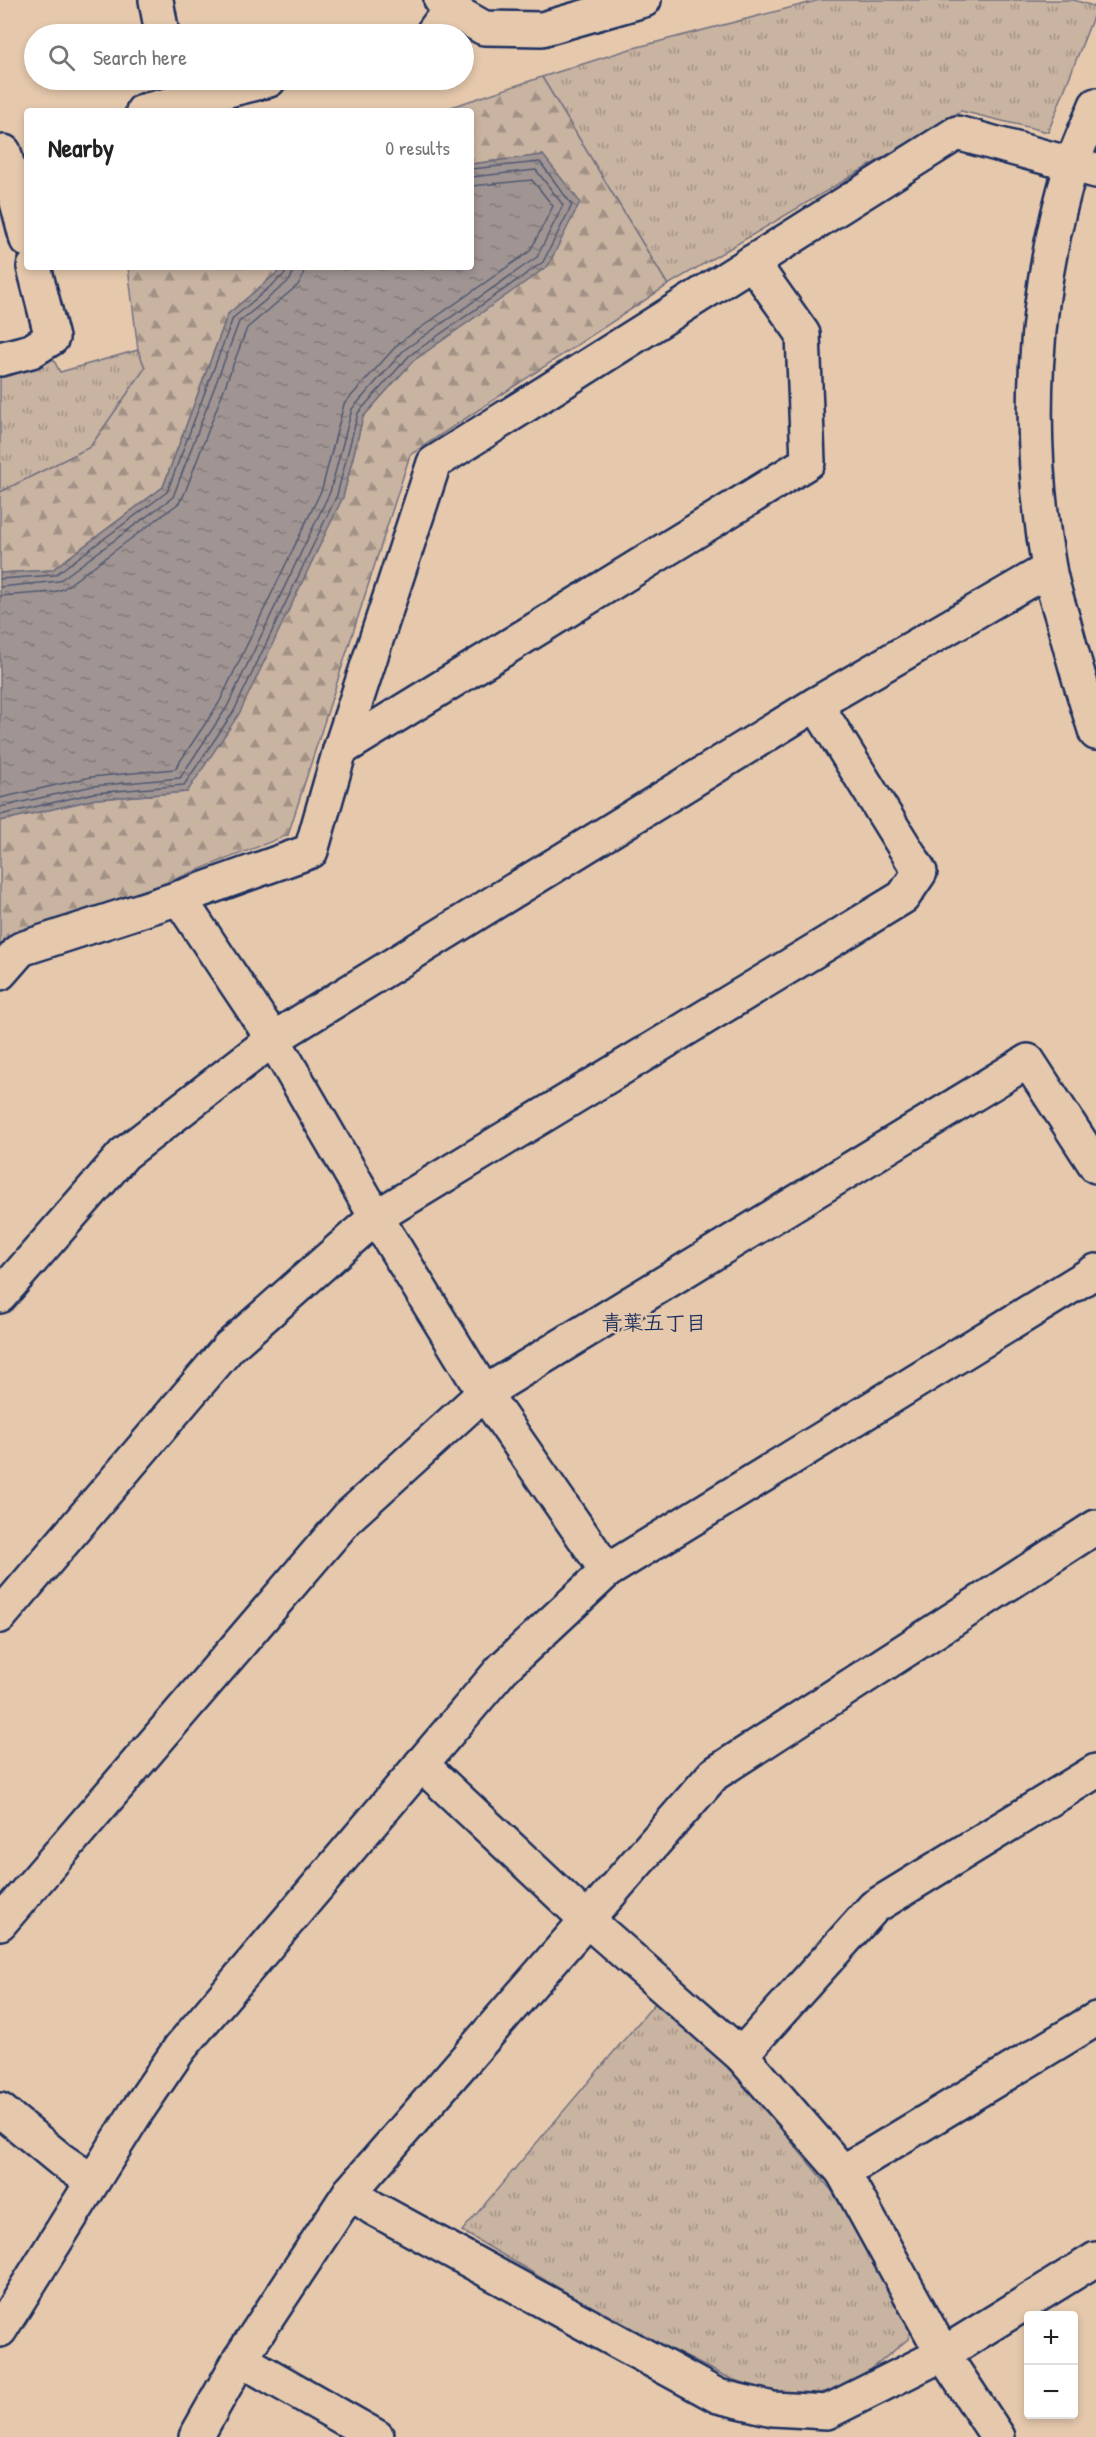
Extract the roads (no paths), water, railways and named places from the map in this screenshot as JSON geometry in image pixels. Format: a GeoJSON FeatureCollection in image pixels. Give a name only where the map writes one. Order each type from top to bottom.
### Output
{"type":"FeatureCollection","features":[{"type":"Feature","properties":{"kind":"street"},"geometry":{"type":"LineString","coordinates":[[156,0],[160,24]]}},
{"type":"Feature","properties":{"kind":"street"},"geometry":{"type":"LineString","coordinates":[[474,25],[484,28],[542,29],[644,0]]}},
{"type":"Feature","properties":{"kind":"street"},"geometry":{"type":"LineString","coordinates":[[441,14],[472,24]]}},
{"type":"Feature","properties":{"kind":"street"},"geometry":{"type":"LineString","coordinates":[[162,98],[210,90]]}},
{"type":"Feature","properties":{"kind":"street"},"geometry":{"type":"LineString","coordinates":[[1096,105],[1084,167],[1049,258],[1037,335],[1035,398],[1038,487],[1049,569],[1080,686],[1096,734]]}},
{"type":"Feature","properties":{"kind":"street"},"geometry":{"type":"LineString","coordinates":[[0,973],[21,949],[179,898],[311,851],[340,750],[434,462],[957,133],[1084,167]]}},
{"type":"Feature","properties":{"kind":"street"},"geometry":{"type":"LineString","coordinates":[[10,150],[24,224]]}},
{"type":"Feature","properties":{"kind":"street"},"geometry":{"type":"LineString","coordinates":[[340,750],[808,462],[803,334],[752,262]]}},
{"type":"Feature","properties":{"kind":"street"},"geometry":{"type":"LineString","coordinates":[[0,359],[31,351],[52,338],[35,270]]}},
{"type":"Feature","properties":{"kind":"street"},"geometry":{"type":"LineString","coordinates":[[0,1296],[124,1154],[273,1039],[816,704],[1049,569]]}},
{"type":"Feature","properties":{"kind":"street"},"geometry":{"type":"LineString","coordinates":[[0,1616],[229,1347],[376,1217],[903,897],[921,872],[816,704]]}},
{"type":"Feature","properties":{"kind":"street"},"geometry":{"type":"LineString","coordinates":[[179,898],[273,1039],[376,1217],[484,1393],[607,1571]]}},
{"type":"Feature","properties":{"kind":"street"},"geometry":{"type":"LineString","coordinates":[[0,1923],[349,1516],[484,1393],[1028,1061],[1096,1167]]}},
{"type":"Feature","properties":{"kind":"street"},"geometry":{"type":"LineString","coordinates":[[0,2330],[92,2181],[180,2048],[503,1668],[607,1571],[1096,1271]]}},
{"type":"Feature","properties":{"kind":"street"},"geometry":{"type":"LineString","coordinates":[[196,2437],[240,2359],[350,2192],[714,1774],[1096,1527]]}},
{"type":"Feature","properties":{"kind":"street"},"geometry":{"type":"LineString","coordinates":[[421,1764],[586,1919],[741,2055],[843,2172],[943,2354],[998,2437]]}},
{"type":"Feature","properties":{"kind":"street"},"geometry":{"type":"LineString","coordinates":[[741,2055],[874,1907],[1096,1771]]}},
{"type":"Feature","properties":{"kind":"street"},"geometry":{"type":"LineString","coordinates":[[843,2172],[1096,2019]]}},
{"type":"Feature","properties":{"kind":"street"},"geometry":{"type":"LineString","coordinates":[[0,2110],[61,2160],[92,2181]]}},
{"type":"Feature","properties":{"kind":"street"},"geometry":{"type":"LineString","coordinates":[[350,2192],[373,2208],[718,2396],[773,2409],[827,2412],[943,2354],[1096,2259]]}},
{"type":"Feature","properties":{"kind":"street"},"geometry":{"type":"LineString","coordinates":[[240,2359],[377,2437]]}},
{"type":"Feature","properties":{"kind":"water"},"geometry":{"type":"Polygon","coordinates":[[[543,155],[580,202],[548,266],[413,361],[363,417],[343,497],[239,714],[187,792],[96,799],[0,821],[0,573],[52,570],[163,487],[228,314],[280,270],[474,270],[474,164],[543,155]]]}},
{"type":"Feature","properties":{"kind":"district","name":"青葉五丁目"},"geometry":{"type":"Point","coordinates":[654,1323]}}]}
